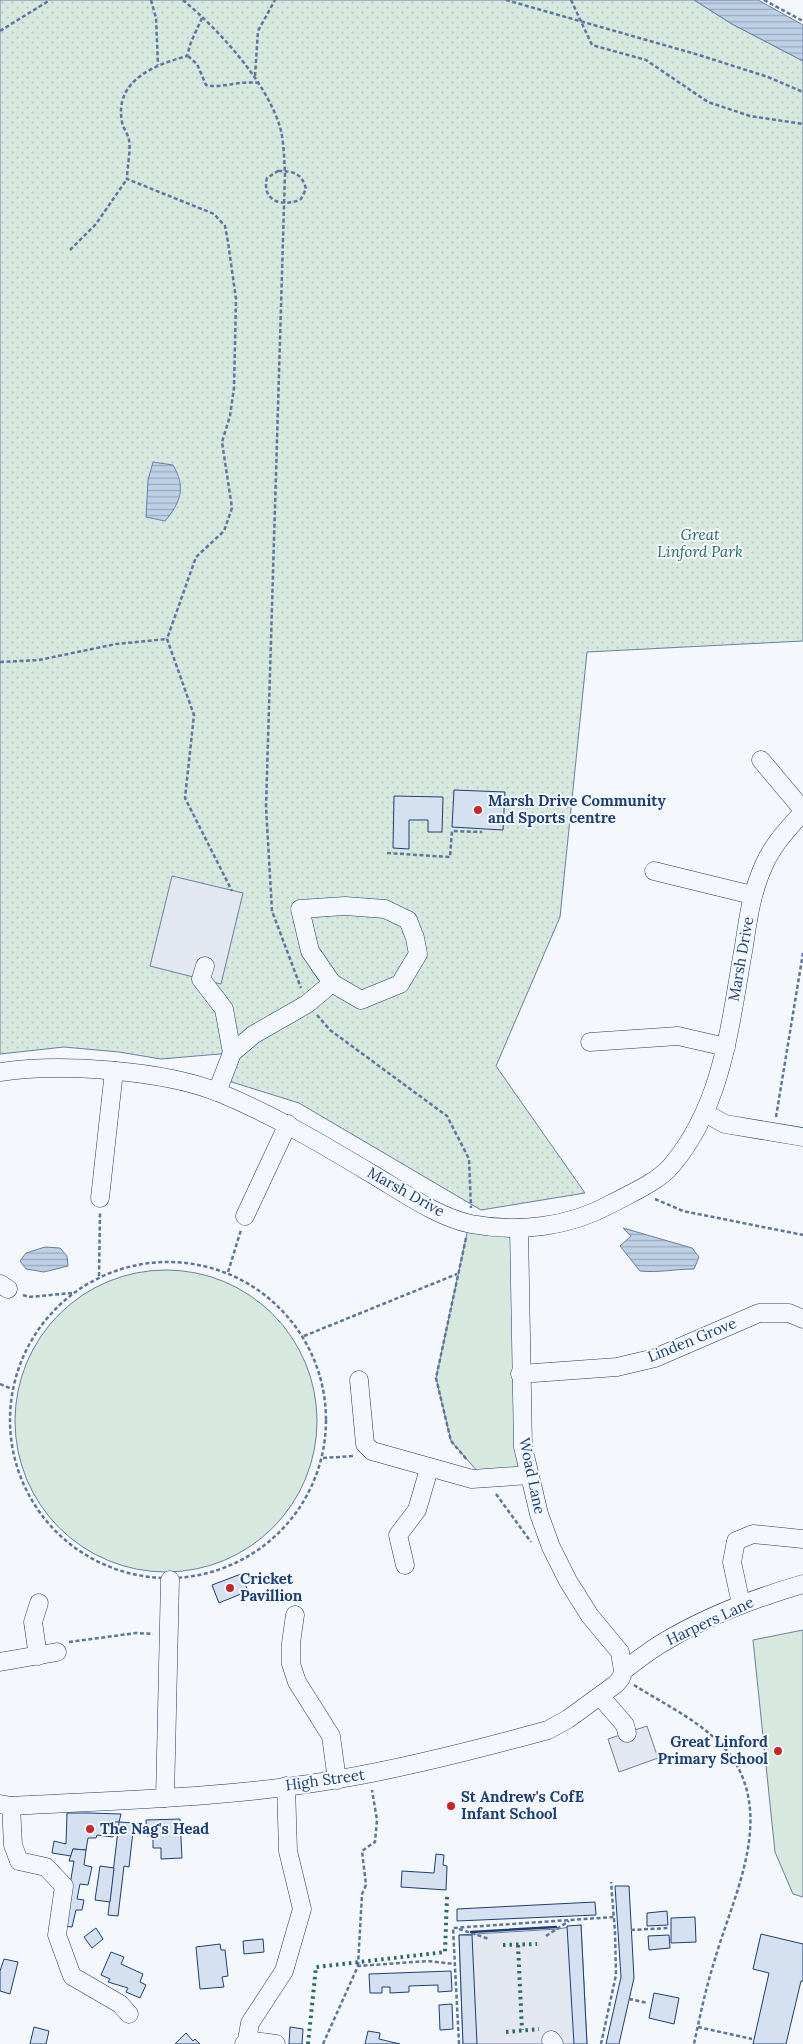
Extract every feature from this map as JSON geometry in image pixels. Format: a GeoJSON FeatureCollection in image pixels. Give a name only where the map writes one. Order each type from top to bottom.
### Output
{"type":"FeatureCollection","features":[{"type":"Feature","properties":{"kind":"street"},"geometry":{"type":"LineString","coordinates":[[760,760],[803,811]]}},
{"type":"Feature","properties":{"kind":"street","name":"Marsh Drive"},"geometry":{"type":"LineString","coordinates":[[0,1072],[57,1067],[114,1071],[167,1079],[217,1092],[288,1124],[427,1206],[469,1224],[519,1228],[555,1224],[593,1214],[635,1191],[669,1168],[691,1140],[718,1082],[726,1047],[752,895],[764,865],[779,839],[803,811]]}},
{"type":"Feature","properties":{"kind":"street"},"geometry":{"type":"LineString","coordinates":[[654,871],[752,895]]}},
{"type":"Feature","properties":{"kind":"street"},"geometry":{"type":"LineString","coordinates":[[345,906],[385,909],[408,920],[415,938],[418,954],[400,984],[361,1000],[332,983],[310,951],[300,908],[345,906]]}},
{"type":"Feature","properties":{"kind":"street"},"geometry":{"type":"LineString","coordinates":[[205,966],[201,979],[224,1009],[232,1053]]}},
{"type":"Feature","properties":{"kind":"street"},"geometry":{"type":"LineString","coordinates":[[217,1092],[232,1053],[253,1035],[307,1004],[332,983]]}},
{"type":"Feature","properties":{"kind":"street"},"geometry":{"type":"LineString","coordinates":[[590,1042],[678,1036],[726,1047]]}},
{"type":"Feature","properties":{"kind":"street"},"geometry":{"type":"LineString","coordinates":[[100,1198],[114,1071]]}},
{"type":"Feature","properties":{"kind":"street"},"geometry":{"type":"LineString","coordinates":[[705,1113],[725,1124],[803,1137]]}},
{"type":"Feature","properties":{"kind":"street"},"geometry":{"type":"LineString","coordinates":[[245,1216],[288,1124]]}},
{"type":"Feature","properties":{"kind":"street","name":"Woad Lane"},"geometry":{"type":"LineString","coordinates":[[519,1228],[520,1374],[523,1446],[539,1514],[551,1547],[568,1581],[590,1616],[620,1652],[622,1674]]}},
{"type":"Feature","properties":{"kind":"street","name":"Linden Grove"},"geometry":{"type":"LineString","coordinates":[[520,1374],[617,1367],[655,1358],[759,1313],[788,1313],[803,1319]]}},
{"type":"Feature","properties":{"kind":"street"},"geometry":{"type":"LineString","coordinates":[[360,1380],[365,1444],[372,1452],[429,1469],[472,1479],[485,1480],[530,1475]]}},
{"type":"Feature","properties":{"kind":"street"},"geometry":{"type":"LineString","coordinates":[[405,1565],[398,1535],[417,1510],[429,1469]]}},
{"type":"Feature","properties":{"kind":"street"},"geometry":{"type":"LineString","coordinates":[[741,1604],[732,1562],[736,1541],[753,1534],[803,1539]]}},
{"type":"Feature","properties":{"kind":"street"},"geometry":{"type":"LineString","coordinates":[[165,1798],[170,1580]]}},
{"type":"Feature","properties":{"kind":"street","name":"Harpers Lane"},"geometry":{"type":"LineString","coordinates":[[622,1674],[664,1642],[741,1604],[803,1584]]}},
{"type":"Feature","properties":{"kind":"street"},"geometry":{"type":"LineString","coordinates":[[38,1656],[33,1622],[40,1603]]}},
{"type":"Feature","properties":{"kind":"street"},"geometry":{"type":"LineString","coordinates":[[295,1615],[291,1643],[292,1664],[297,1682],[331,1736],[337,1780]]}},
{"type":"Feature","properties":{"kind":"street"},"geometry":{"type":"LineString","coordinates":[[0,1662],[57,1652]]}},
{"type":"Feature","properties":{"kind":"street","name":"High Street"},"geometry":{"type":"LineString","coordinates":[[6,1805],[165,1798],[337,1780],[400,1768],[548,1730],[568,1719],[600,1696],[622,1674]]}},
{"type":"Feature","properties":{"kind":"street"},"geometry":{"type":"LineString","coordinates":[[600,1696],[625,1726],[628,1733]]}},
{"type":"Feature","properties":{"kind":"street"},"geometry":{"type":"LineString","coordinates":[[276,2044],[246,2042],[250,2023],[284,1971],[302,1909],[288,1851],[286,1786]]}},
{"type":"Feature","properties":{"kind":"street"},"geometry":{"type":"LineString","coordinates":[[6,1805],[13,1845],[19,1861],[46,1867],[64,1886],[57,1935],[72,1976],[120,2004],[129,2014]]}},
{"type":"Feature","properties":{"kind":"path"},"geometry":{"type":"LineString","coordinates":[[0,31],[50,0]]}},
{"type":"Feature","properties":{"kind":"path"},"geometry":{"type":"LineString","coordinates":[[151,0],[156,18],[158,65]]}},
{"type":"Feature","properties":{"kind":"path"},"geometry":{"type":"LineString","coordinates":[[182,0],[202,18],[255,76],[280,127],[285,171],[266,807],[272,911],[307,1004],[330,1030],[448,1116],[468,1159],[471,1199],[469,1224],[436,1378],[451,1441],[485,1480],[531,1542]]}},
{"type":"Feature","properties":{"kind":"path"},"geometry":{"type":"LineString","coordinates":[[255,76],[258,31],[275,0]]}},
{"type":"Feature","properties":{"kind":"path"},"geometry":{"type":"LineString","coordinates":[[506,0],[700,55],[768,77],[803,92]]}},
{"type":"Feature","properties":{"kind":"path"},"geometry":{"type":"LineString","coordinates":[[571,0],[592,45],[646,60],[708,102],[750,116],[803,124]]}},
{"type":"Feature","properties":{"kind":"path"},"geometry":{"type":"LineString","coordinates":[[764,0],[803,21]]}},
{"type":"Feature","properties":{"kind":"path"},"geometry":{"type":"LineString","coordinates":[[188,56],[190,42],[202,18]]}},
{"type":"Feature","properties":{"kind":"path"},"geometry":{"type":"LineString","coordinates":[[70,250],[96,224],[127,178],[129,140],[122,123],[123,98],[136,78],[158,65],[188,56]]}},
{"type":"Feature","properties":{"kind":"path"},"geometry":{"type":"LineString","coordinates":[[188,56],[197,64],[206,85],[218,86],[246,81],[259,83]]}},
{"type":"Feature","properties":{"kind":"path"},"geometry":{"type":"LineString","coordinates":[[278,171],[301,176],[306,189],[301,199],[285,202],[272,199],[265,190],[266,178],[278,171]]}},
{"type":"Feature","properties":{"kind":"path"},"geometry":{"type":"LineString","coordinates":[[127,178],[188,206],[214,214],[225,226],[236,299],[234,388],[230,416],[222,442],[232,508],[224,531],[196,557],[167,639],[194,715],[185,798],[232,891]]}},
{"type":"Feature","properties":{"kind":"path"},"geometry":{"type":"LineString","coordinates":[[0,662],[39,660],[116,644],[167,639]]}},
{"type":"Feature","properties":{"kind":"path"},"geometry":{"type":"LineString","coordinates":[[387,853],[450,857],[452,831],[482,832]]}},
{"type":"Feature","properties":{"kind":"path"},"geometry":{"type":"LineString","coordinates":[[774,1132],[803,953]]}},
{"type":"Feature","properties":{"kind":"path"},"geometry":{"type":"LineString","coordinates":[[635,1191],[683,1211],[803,1235]]}},
{"type":"Feature","properties":{"kind":"path"},"geometry":{"type":"LineString","coordinates":[[99,1276],[100,1198]]}},
{"type":"Feature","properties":{"kind":"path"},"geometry":{"type":"LineString","coordinates":[[228,1272],[245,1216]]}},
{"type":"Feature","properties":{"kind":"path"},"geometry":{"type":"LineString","coordinates":[[185,1261],[228,1272],[271,1298],[304,1336],[321,1374],[327,1416],[323,1458],[302,1506],[267,1545],[222,1570],[170,1580],[123,1573],[80,1554],[46,1522],[21,1482],[9,1436],[12,1388],[24,1352],[44,1319],[72,1293],[99,1276],[141,1263],[185,1261]]}},
{"type":"Feature","properties":{"kind":"path"},"geometry":{"type":"LineString","coordinates":[[304,1336],[457,1274]]}},
{"type":"Feature","properties":{"kind":"path"},"geometry":{"type":"LineString","coordinates":[[4,1286],[29,1297],[72,1293]]}},
{"type":"Feature","properties":{"kind":"path"},"geometry":{"type":"LineString","coordinates":[[0,1384],[12,1388]]}},
{"type":"Feature","properties":{"kind":"path"},"geometry":{"type":"LineString","coordinates":[[57,1652],[59,1643],[136,1633],[169,1635]]}},
{"type":"Feature","properties":{"kind":"path"},"geometry":{"type":"LineString","coordinates":[[622,1674],[684,1714],[709,1734],[730,1756],[744,1780],[750,1808],[748,1860],[714,1960],[694,2044]]}},
{"type":"Feature","properties":{"kind":"path"},"geometry":{"type":"LineString","coordinates":[[323,2044],[358,1966],[362,1894],[366,1885],[362,1852],[375,1842],[377,1820],[369,1774]]}},
{"type":"Feature","properties":{"kind":"path"},"geometry":{"type":"LineString","coordinates":[[601,2044],[616,1975],[617,1932],[611,1882]]}},
{"type":"Feature","properties":{"kind":"path"},"geometry":{"type":"LineString","coordinates":[[459,2044],[453,1928],[614,1917]]}},
{"type":"Feature","properties":{"kind":"path"},"geometry":{"type":"LineString","coordinates":[[546,1936],[570,1920]]}},
{"type":"Feature","properties":{"kind":"path"},"geometry":{"type":"LineString","coordinates":[[457,1928],[489,1939]]}},
{"type":"Feature","properties":{"kind":"path"},"geometry":{"type":"LineString","coordinates":[[631,1930],[669,1928]]}},
{"type":"Feature","properties":{"kind":"path"},"geometry":{"type":"LineString","coordinates":[[358,1966],[428,1961],[455,1964]]}},
{"type":"Feature","properties":{"kind":"path"},"geometry":{"type":"LineString","coordinates":[[612,1994],[617,1996]]}},
{"type":"Feature","properties":{"kind":"path"},"geometry":{"type":"LineString","coordinates":[[629,1999],[648,2003]]}},
{"type":"Feature","properties":{"kind":"path"},"geometry":{"type":"LineString","coordinates":[[698,2027],[752,2039]]}},
{"type":"Feature","properties":{"kind":"green space","name":"Great Linford Park"},"geometry":{"type":"Polygon","coordinates":[[[0,0],[694,0],[732,24],[803,61],[803,641],[587,652],[560,917],[496,1066],[585,1193],[481,1210],[299,1103],[222,1079],[231,1053],[161,1059],[119,1052],[64,1047],[0,1054],[0,0]]]}},
{"type":"Feature","properties":{"kind":"green space"},"geometry":{"type":"Polygon","coordinates":[[[469,1224],[519,1228],[530,1475],[485,1480],[451,1441],[436,1378],[469,1224]]]}},
{"type":"Feature","properties":{"kind":"green space"},"geometry":{"type":"Polygon","coordinates":[[[166,1270],[195,1273],[224,1281],[250,1295],[273,1314],[292,1337],[306,1363],[314,1392],[317,1421],[314,1450],[306,1479],[292,1505],[273,1528],[250,1547],[224,1561],[195,1569],[166,1572],[137,1569],[108,1561],[82,1547],[59,1528],[40,1505],[26,1479],[18,1450],[15,1421],[18,1392],[26,1363],[40,1337],[59,1314],[82,1295],[108,1281],[137,1273],[166,1270]]]}},
{"type":"Feature","properties":{"kind":"green space"},"geometry":{"type":"Polygon","coordinates":[[[803,1630],[803,1897],[793,1894],[775,1852],[753,1640],[803,1630]]]}},
{"type":"Feature","properties":{"kind":"shaded area"},"geometry":{"type":"Polygon","coordinates":[[[172,876],[243,893],[221,984],[150,966],[172,876]]]}},
{"type":"Feature","properties":{"kind":"shaded area"},"geometry":{"type":"Polygon","coordinates":[[[647,1726],[658,1758],[619,1772],[608,1739],[647,1726]]]}},
{"type":"Feature","properties":{"kind":"shaded area"},"geometry":{"type":"Polygon","coordinates":[[[581,1925],[587,2044],[463,2044],[459,1935],[558,1929],[581,1925]]]}},
{"type":"Feature","properties":{"kind":"water"},"geometry":{"type":"Polygon","coordinates":[[[694,0],[758,0],[803,25],[803,61],[732,24],[694,0]]]}},
{"type":"Feature","properties":{"kind":"water"},"geometry":{"type":"Polygon","coordinates":[[[153,462],[173,465],[179,480],[180,494],[178,501],[165,521],[146,517],[148,480],[153,462]]]}},
{"type":"Feature","properties":{"kind":"water"},"geometry":{"type":"Polygon","coordinates":[[[623,1228],[692,1248],[699,1257],[694,1269],[640,1271],[620,1246],[631,1236],[623,1228]]]}},
{"type":"Feature","properties":{"kind":"water"},"geometry":{"type":"Polygon","coordinates":[[[45,1247],[60,1248],[67,1256],[68,1266],[44,1272],[26,1269],[20,1261],[26,1253],[45,1247]]]}},
{"type":"Feature","properties":{"kind":"building","name":"Marsh Drive Community and Sports centre"},"geometry":{"type":"Polygon","coordinates":[[[454,790],[505,792],[503,830],[452,827],[454,790]]]}},
{"type":"Feature","properties":{"kind":"building","name":"Marsh Drive Community and Sports centre"},"geometry":{"type":"Polygon","coordinates":[[[394,796],[443,797],[442,832],[428,832],[428,820],[409,820],[409,849],[393,848],[394,796]]]}},
{"type":"Feature","properties":{"kind":"building","name":"Cricket Pavillion"},"geometry":{"type":"Polygon","coordinates":[[[241,1574],[248,1591],[219,1603],[212,1585],[241,1574]]]}},
{"type":"Feature","properties":{"kind":"building","name":"The Nag's Head"},"geometry":{"type":"Polygon","coordinates":[[[67,1813],[121,1814],[119,1822],[115,1822],[113,1837],[97,1835],[96,1838],[88,1838],[86,1850],[73,1849],[71,1856],[52,1853],[54,1841],[66,1844],[67,1813]]]}},
{"type":"Feature","properties":{"kind":"building"},"geometry":{"type":"Polygon","coordinates":[[[180,1819],[182,1858],[161,1859],[161,1848],[153,1848],[153,1835],[147,1836],[146,1820],[180,1819]]]}},
{"type":"Feature","properties":{"kind":"building"},"geometry":{"type":"Polygon","coordinates":[[[119,1822],[134,1823],[129,1867],[124,1866],[118,1916],[108,1915],[119,1822]]]}},
{"type":"Feature","properties":{"kind":"building"},"geometry":{"type":"Polygon","coordinates":[[[73,1849],[86,1850],[84,1865],[92,1867],[88,1885],[80,1884],[77,1899],[84,1900],[82,1910],[76,1910],[72,1927],[63,1926],[74,1861],[69,1861],[73,1849]]]}},
{"type":"Feature","properties":{"kind":"building"},"geometry":{"type":"Polygon","coordinates":[[[436,1854],[444,1855],[443,1865],[447,1866],[446,1890],[401,1887],[402,1871],[434,1873],[436,1854]]]}},
{"type":"Feature","properties":{"kind":"building"},"geometry":{"type":"Polygon","coordinates":[[[100,1866],[114,1868],[110,1902],[95,1900],[100,1866]]]}},
{"type":"Feature","properties":{"kind":"building"},"geometry":{"type":"Polygon","coordinates":[[[615,1886],[629,1886],[634,1978],[619,2044],[606,2044],[621,1977],[615,1886]]]}},
{"type":"Feature","properties":{"kind":"building"},"geometry":{"type":"Polygon","coordinates":[[[595,1902],[596,1915],[457,1921],[457,1909],[595,1902]]]}},
{"type":"Feature","properties":{"kind":"building"},"geometry":{"type":"Polygon","coordinates":[[[667,1911],[668,1925],[647,1926],[647,1913],[667,1911]]]}},
{"type":"Feature","properties":{"kind":"building"},"geometry":{"type":"Polygon","coordinates":[[[695,1917],[696,1942],[671,1943],[671,1918],[695,1917]]]}},
{"type":"Feature","properties":{"kind":"building"},"geometry":{"type":"Polygon","coordinates":[[[581,1925],[587,2044],[574,2044],[567,1926],[581,1925]]]}},
{"type":"Feature","properties":{"kind":"building"},"geometry":{"type":"Polygon","coordinates":[[[96,1928],[103,1939],[92,1948],[84,1937],[96,1928]]]}},
{"type":"Feature","properties":{"kind":"building"},"geometry":{"type":"Polygon","coordinates":[[[761,1934],[803,1944],[803,1981],[801,1981],[786,2044],[753,2044],[769,1973],[753,1969],[761,1934]]]}},
{"type":"Feature","properties":{"kind":"building"},"geometry":{"type":"Polygon","coordinates":[[[459,1935],[472,1935],[477,2044],[463,2044],[459,1935]]]}},
{"type":"Feature","properties":{"kind":"building"},"geometry":{"type":"Polygon","coordinates":[[[669,1935],[670,1948],[649,1950],[648,1936],[669,1935]]]}},
{"type":"Feature","properties":{"kind":"building"},"geometry":{"type":"Polygon","coordinates":[[[263,1939],[264,1952],[244,1954],[243,1941],[263,1939]]]}},
{"type":"Feature","properties":{"kind":"building"},"geometry":{"type":"Polygon","coordinates":[[[220,1944],[221,1950],[225,1950],[228,1976],[222,1977],[224,1987],[200,1989],[196,1947],[220,1944]]]}},
{"type":"Feature","properties":{"kind":"building"},"geometry":{"type":"Polygon","coordinates":[[[111,1952],[124,1957],[121,1964],[143,1974],[140,1982],[146,1985],[140,1998],[126,1992],[128,1988],[108,1982],[110,1979],[101,1975],[111,1952]]]}},
{"type":"Feature","properties":{"kind":"building"},"geometry":{"type":"Polygon","coordinates":[[[4,1959],[18,1962],[10,1994],[0,1991],[0,1971],[4,1959]]]}},
{"type":"Feature","properties":{"kind":"building"},"geometry":{"type":"Polygon","coordinates":[[[451,1971],[452,1991],[438,1992],[438,1985],[409,1986],[409,1992],[390,1993],[390,1987],[382,1987],[382,1993],[370,1993],[369,1974],[451,1971]]]}},
{"type":"Feature","properties":{"kind":"building"},"geometry":{"type":"Polygon","coordinates":[[[654,1993],[679,1998],[674,2024],[649,2018],[654,1993]]]}},
{"type":"Feature","properties":{"kind":"building"},"geometry":{"type":"Polygon","coordinates":[[[452,2004],[453,2029],[440,2030],[439,2005],[452,2004]]]}},
{"type":"Feature","properties":{"kind":"building"},"geometry":{"type":"Polygon","coordinates":[[[34,2027],[49,2031],[46,2044],[30,2044],[34,2027]]]}},
{"type":"Feature","properties":{"kind":"building"},"geometry":{"type":"Polygon","coordinates":[[[290,2027],[303,2029],[302,2044],[289,2044],[290,2027]]]}},
{"type":"Feature","properties":{"kind":"building"},"geometry":{"type":"Polygon","coordinates":[[[368,2031],[380,2033],[379,2039],[400,2044],[365,2044],[368,2031]]]}},
{"type":"Feature","properties":{"kind":"building"},"geometry":{"type":"Polygon","coordinates":[[[186,2033],[193,2041],[195,2039],[200,2044],[175,2044],[186,2033]]]}},
{"type":"Feature","properties":{"kind":"hedge"},"geometry":{"type":"LineString","coordinates":[[308,2044],[316,1967],[445,1952],[447,1896]]}},
{"type":"Feature","properties":{"kind":"hedge"},"geometry":{"type":"LineString","coordinates":[[503,1945],[537,1944]]}},
{"type":"Feature","properties":{"kind":"hedge"},"geometry":{"type":"LineString","coordinates":[[518,1945],[522,2030]]}},
{"type":"Feature","properties":{"kind":"hedge"},"geometry":{"type":"LineString","coordinates":[[506,2032],[539,2029]]}},
{"type":"Feature","properties":{"kind":"wall"},"geometry":{"type":"LineString","coordinates":[[471,1932],[556,1927]]}},
{"type":"Feature","properties":{"kind":"place","name":"Marsh Drive Community and Sports centre"},"geometry":{"type":"Point","coordinates":[478,810]}},
{"type":"Feature","properties":{"kind":"place","name":"Cricket Pavillion"},"geometry":{"type":"Point","coordinates":[230,1588]}},
{"type":"Feature","properties":{"kind":"place","name":"Great Linford Primary School"},"geometry":{"type":"Point","coordinates":[778,1751]}},
{"type":"Feature","properties":{"kind":"place","name":"St Andrew's CofE Infant School"},"geometry":{"type":"Point","coordinates":[451,1806]}},
{"type":"Feature","properties":{"kind":"place","name":"The Nag's Head"},"geometry":{"type":"Point","coordinates":[90,1829]}}]}
